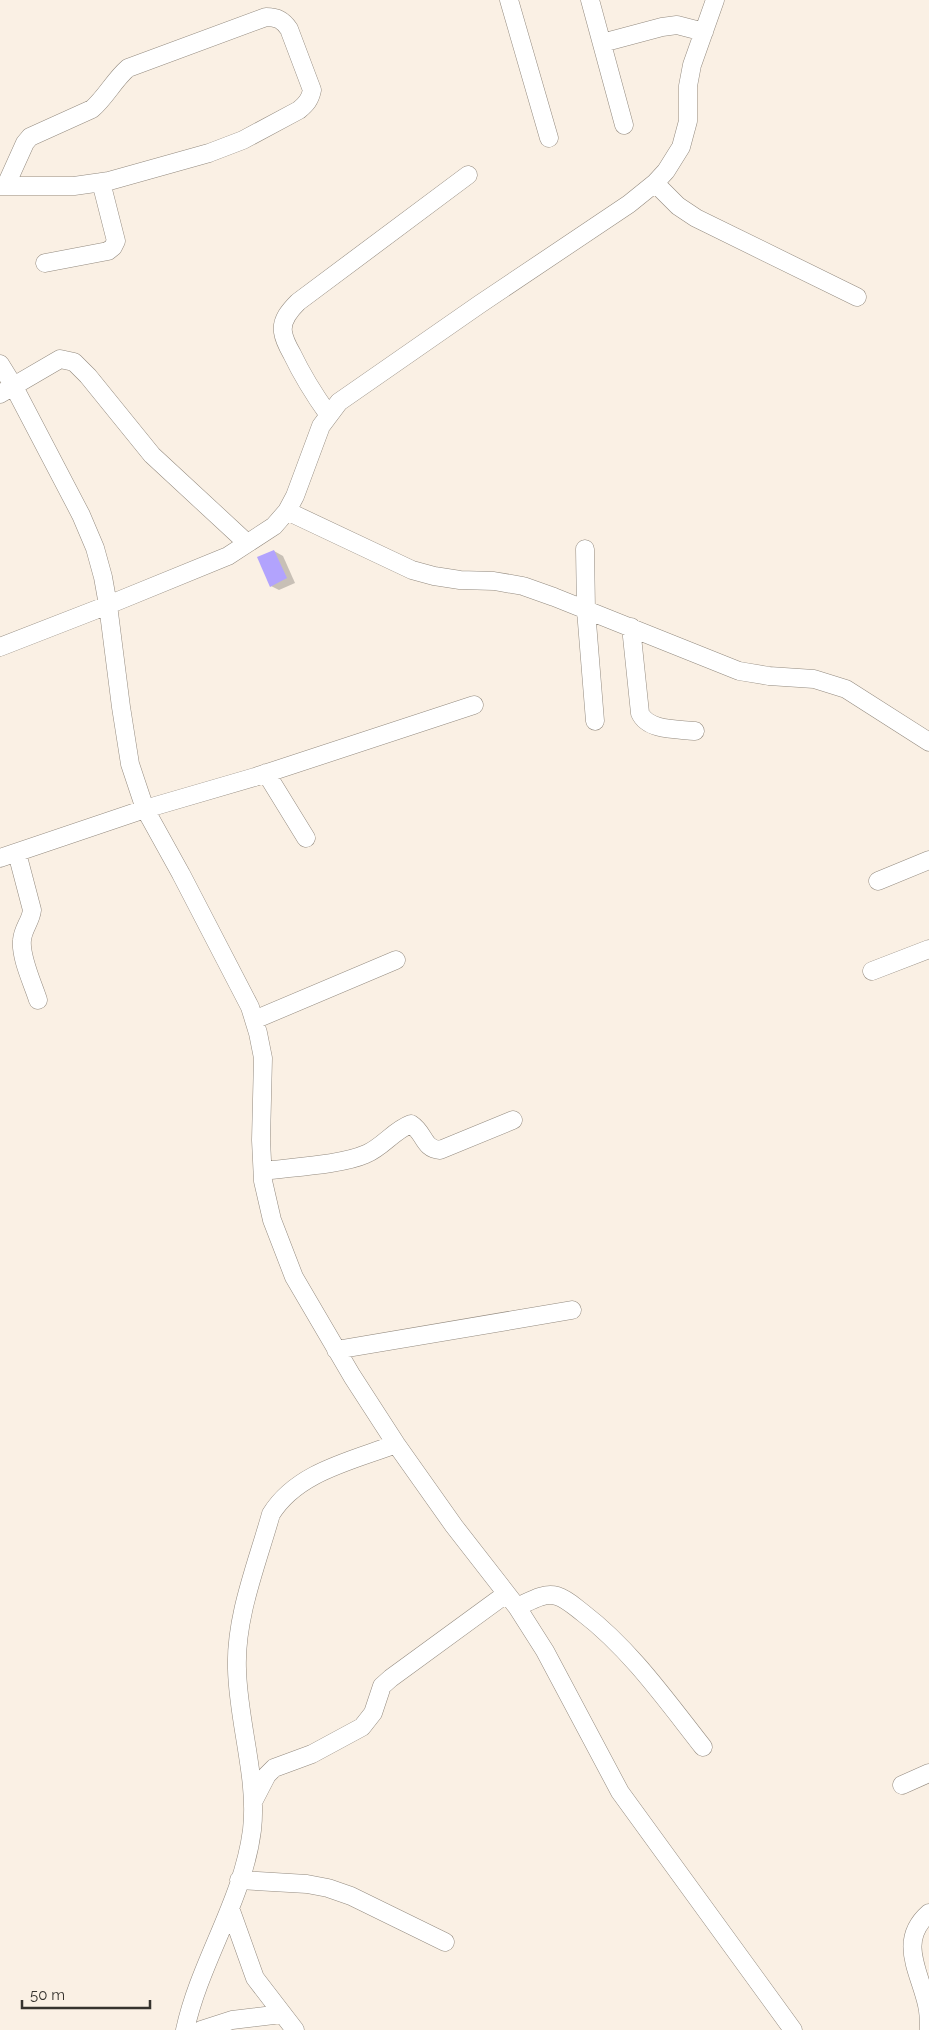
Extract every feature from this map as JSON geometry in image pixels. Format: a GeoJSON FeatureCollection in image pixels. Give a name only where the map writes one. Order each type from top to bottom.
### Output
{"type":"FeatureCollection","features":[{"type":"Feature","properties":{"kind":"street"},"geometry":{"type":"LineString","coordinates":[[509,0],[549,138]]}},
{"type":"Feature","properties":{"kind":"street"},"geometry":{"type":"LineString","coordinates":[[590,0],[624,125]]}},
{"type":"Feature","properties":{"kind":"street"},"geometry":{"type":"LineString","coordinates":[[0,647],[228,556],[274,526],[295,496],[321,426],[328,414],[339,402],[629,204],[655,182],[666,170],[681,147],[688,121],[688,86],[692,65],[715,0]]}},
{"type":"Feature","properties":{"kind":"street"},"geometry":{"type":"LineString","coordinates":[[266,17],[275,17],[284,22],[289,29],[310,83],[311,97],[298,110],[234,143],[209,153],[101,182],[74,186],[3,186],[30,137],[92,109],[100,102],[119,75],[128,68],[266,17]]}},
{"type":"Feature","properties":{"kind":"street"},"geometry":{"type":"LineString","coordinates":[[602,43],[662,27],[677,25],[704,32]]}},
{"type":"Feature","properties":{"kind":"street"},"geometry":{"type":"LineString","coordinates":[[328,414],[308,388],[286,343],[283,332],[284,320],[298,302],[468,175]]}},
{"type":"Feature","properties":{"kind":"street"},"geometry":{"type":"LineString","coordinates":[[45,263],[108,251],[113,246],[116,241],[101,182]]}},
{"type":"Feature","properties":{"kind":"street"},"geometry":{"type":"LineString","coordinates":[[655,182],[678,206],[696,218],[857,297]]}},
{"type":"Feature","properties":{"kind":"street"},"geometry":{"type":"LineString","coordinates":[[7,389],[60,359],[74,362],[88,376],[152,455],[247,543]]}},
{"type":"Feature","properties":{"kind":"street"},"geometry":{"type":"LineString","coordinates":[[0,364],[7,389],[80,516],[95,548],[108,605],[130,764],[145,809],[250,1007],[263,1058],[261,1140],[263,1171],[272,1220],[294,1277],[336,1350],[396,1444],[454,1526],[518,1607],[545,1651],[620,1792],[793,2030]]}},
{"type":"Feature","properties":{"kind":"street"},"geometry":{"type":"LineString","coordinates":[[287,510],[412,570],[460,580],[494,581],[523,586],[739,671],[769,676],[814,679],[846,689],[929,742]]}},
{"type":"Feature","properties":{"kind":"street"},"geometry":{"type":"LineString","coordinates":[[585,549],[586,610],[594,722]]}},
{"type":"Feature","properties":{"kind":"street"},"geometry":{"type":"LineString","coordinates":[[630,627],[639,706],[643,720],[649,724],[695,731]]}},
{"type":"Feature","properties":{"kind":"street"},"geometry":{"type":"LineString","coordinates":[[38,1000],[22,950],[24,928],[31,918],[32,910],[8,856],[145,809],[266,773],[474,706]]}},
{"type":"Feature","properties":{"kind":"street"},"geometry":{"type":"LineString","coordinates":[[266,773],[306,838]]}},
{"type":"Feature","properties":{"kind":"street"},"geometry":{"type":"LineString","coordinates":[[878,881],[929,860]]}},
{"type":"Feature","properties":{"kind":"street"},"geometry":{"type":"LineString","coordinates":[[872,971],[929,949]]}},
{"type":"Feature","properties":{"kind":"street"},"geometry":{"type":"LineString","coordinates":[[254,1020],[396,960]]}},
{"type":"Feature","properties":{"kind":"street"},"geometry":{"type":"LineString","coordinates":[[263,1171],[353,1159],[376,1148],[402,1127],[411,1124],[418,1129],[428,1147],[433,1150],[440,1150],[513,1120]]}},
{"type":"Feature","properties":{"kind":"street"},"geometry":{"type":"LineString","coordinates":[[336,1350],[572,1310]]}},
{"type":"Feature","properties":{"kind":"street"},"geometry":{"type":"LineString","coordinates":[[185,2030],[200,1978],[222,1932],[249,1851],[253,1802],[241,1717],[237,1668],[238,1635],[271,1514],[280,1500],[312,1476],[396,1444]]}},
{"type":"Feature","properties":{"kind":"street"},"geometry":{"type":"LineString","coordinates":[[253,1802],[267,1774],[274,1768],[312,1754],[362,1727],[373,1713],[382,1686],[390,1678],[506,1594]]}},
{"type":"Feature","properties":{"kind":"street"},"geometry":{"type":"LineString","coordinates":[[518,1607],[540,1597],[556,1596],[568,1601],[596,1623],[644,1672],[703,1747]]}},
{"type":"Feature","properties":{"kind":"street"},"geometry":{"type":"LineString","coordinates":[[902,1785],[929,1773]]}},
{"type":"Feature","properties":{"kind":"street"},"geometry":{"type":"LineString","coordinates":[[239,1880],[307,1884],[328,1888],[351,1896],[445,1942]]}},
{"type":"Feature","properties":{"kind":"street"},"geometry":{"type":"LineString","coordinates":[[230,1908],[255,1978],[295,2030]]}},
{"type":"Feature","properties":{"kind":"street"},"geometry":{"type":"LineString","coordinates":[[929,1913],[913,1935],[912,1948],[912,1955],[928,2006],[929,2029]]}},
{"type":"Feature","properties":{"kind":"street"},"geometry":{"type":"LineString","coordinates":[[201,2030],[232,2020],[282,2014]]}},
{"type":"Feature","properties":{"kind":"building"},"geometry":{"type":"Polygon","coordinates":[[[274,550],[287,578],[270,587],[257,557],[274,550]]]}}]}
